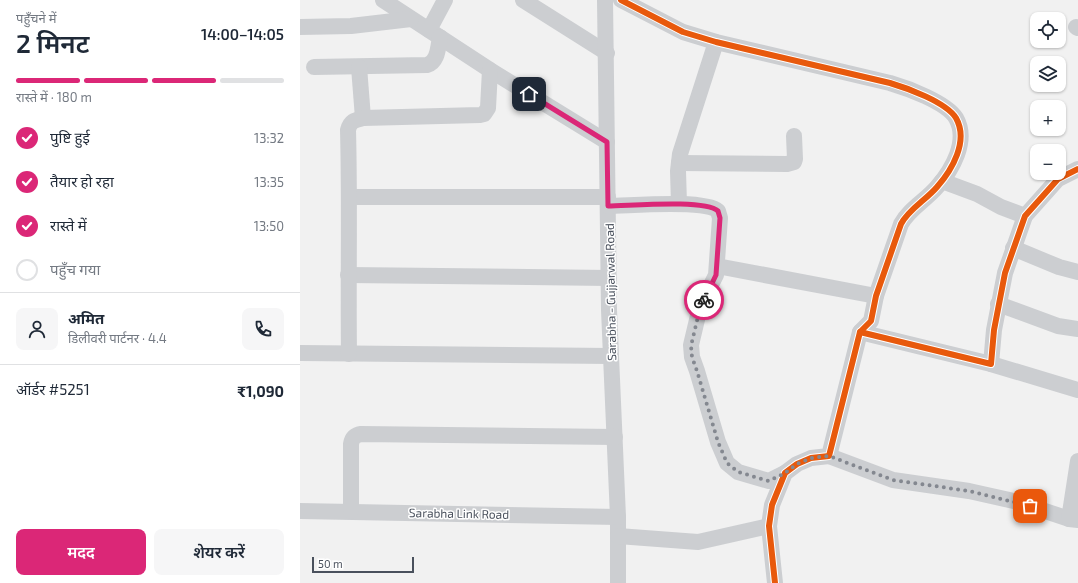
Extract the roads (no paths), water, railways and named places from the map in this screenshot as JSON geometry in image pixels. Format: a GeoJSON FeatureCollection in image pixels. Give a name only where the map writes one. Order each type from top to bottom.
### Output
{"type":"FeatureCollection","features":[{"type":"Feature","properties":{"kind":"street"},"geometry":{"type":"LineString","coordinates":[[383,0],[490,70],[607,142]]}},
{"type":"Feature","properties":{"kind":"street"},"geometry":{"type":"LineString","coordinates":[[314,67],[431,64],[435,60],[434,34],[445,0]]}},
{"type":"Feature","properties":{"kind":"street"},"geometry":{"type":"LineString","coordinates":[[523,0],[607,53]]}},
{"type":"Feature","properties":{"kind":"street","name":"Sarabha - Gujjarwal Road"},"geometry":{"type":"LineString","coordinates":[[605,0],[607,53],[609,278],[618,517],[618,583]]}},
{"type":"Feature","properties":{"kind":"street"},"geometry":{"type":"LineString","coordinates":[[621,0],[683,32],[716,42],[890,83],[909,89],[947,109],[956,117],[961,138],[959,150],[952,166],[942,181],[925,200],[904,217],[876,296],[871,321],[860,332],[829,456]]}},
{"type":"Feature","properties":{"kind":"street"},"geometry":{"type":"LineString","coordinates":[[300,27],[351,26],[411,19]]}},
{"type":"Feature","properties":{"kind":"street"},"geometry":{"type":"LineString","coordinates":[[679,204],[679,163],[716,42]]}},
{"type":"Feature","properties":{"kind":"street"},"geometry":{"type":"LineString","coordinates":[[359,67],[363,118]]}},
{"type":"Feature","properties":{"kind":"street"},"geometry":{"type":"LineString","coordinates":[[349,354],[349,125],[352,122],[363,118],[484,114],[488,108],[490,70]]}},
{"type":"Feature","properties":{"kind":"street"},"geometry":{"type":"LineString","coordinates":[[679,163],[791,164],[795,159],[794,136]]}},
{"type":"Feature","properties":{"kind":"street"},"geometry":{"type":"LineString","coordinates":[[991,364],[998,304],[1005,273],[1025,216],[1058,179],[1078,169]]}},
{"type":"Feature","properties":{"kind":"street"},"geometry":{"type":"LineString","coordinates":[[942,181],[977,194],[1001,207],[1025,216]]}},
{"type":"Feature","properties":{"kind":"street"},"geometry":{"type":"LineString","coordinates":[[350,197],[608,202],[711,206],[718,211],[720,218],[716,275],[700,308],[691,346],[692,357],[718,442],[727,463],[738,472],[769,481],[785,473],[797,464],[811,458],[829,456],[893,480],[969,491],[1018,502],[1073,519],[1078,461]]}},
{"type":"Feature","properties":{"kind":"street"},"geometry":{"type":"LineString","coordinates":[[1013,248],[1058,267],[1078,272]]}},
{"type":"Feature","properties":{"kind":"street"},"geometry":{"type":"LineString","coordinates":[[717,266],[876,296]]}},
{"type":"Feature","properties":{"kind":"street"},"geometry":{"type":"LineString","coordinates":[[348,275],[609,278]]}},
{"type":"Feature","properties":{"kind":"street"},"geometry":{"type":"LineString","coordinates":[[998,304],[1058,326],[1078,329]]}},
{"type":"Feature","properties":{"kind":"street"},"geometry":{"type":"LineString","coordinates":[[860,332],[991,364],[1078,390]]}},
{"type":"Feature","properties":{"kind":"street"},"geometry":{"type":"LineString","coordinates":[[300,353],[611,356]]}},
{"type":"Feature","properties":{"kind":"street"},"geometry":{"type":"LineString","coordinates":[[351,511],[351,444],[354,437],[361,434],[614,437]]}},
{"type":"Feature","properties":{"kind":"street"},"geometry":{"type":"LineString","coordinates":[[775,583],[769,526],[772,505],[785,473]]}},
{"type":"Feature","properties":{"kind":"street","name":"Sarabha Link Road"},"geometry":{"type":"LineString","coordinates":[[300,510],[618,517]]}},
{"type":"Feature","properties":{"kind":"street"},"geometry":{"type":"LineString","coordinates":[[618,536],[698,542],[769,526]]}}]}
